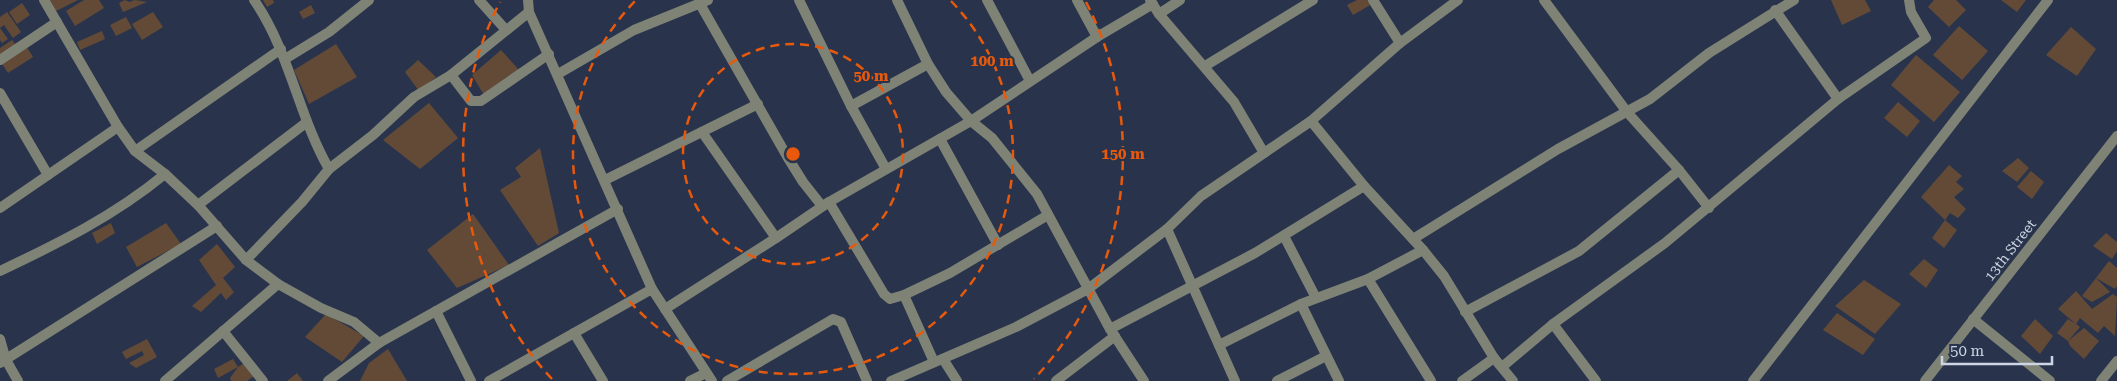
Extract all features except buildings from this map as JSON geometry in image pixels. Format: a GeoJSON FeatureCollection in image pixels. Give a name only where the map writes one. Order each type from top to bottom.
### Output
{"type":"FeatureCollection","features":[{"type":"Feature","properties":{"kind":"street"},"geometry":{"type":"LineString","coordinates":[[44,0],[134,151],[165,174],[198,205],[246,260],[278,284],[321,308],[354,322],[379,343]]}},
{"type":"Feature","properties":{"kind":"street"},"geometry":{"type":"LineString","coordinates":[[254,0],[266,17],[285,59],[317,148],[329,169]]}},
{"type":"Feature","properties":{"kind":"street"},"geometry":{"type":"LineString","coordinates":[[285,59],[329,32],[369,0]]}},
{"type":"Feature","properties":{"kind":"street"},"geometry":{"type":"LineString","coordinates":[[478,0],[506,30]]}},
{"type":"Feature","properties":{"kind":"street"},"geometry":{"type":"LineString","coordinates":[[528,0],[529,12],[652,289],[709,377],[690,381]]}},
{"type":"Feature","properties":{"kind":"street"},"geometry":{"type":"LineString","coordinates":[[799,0],[851,106],[886,169]]}},
{"type":"Feature","properties":{"kind":"street"},"geometry":{"type":"LineString","coordinates":[[897,0],[928,64],[946,92],[971,121],[992,138],[1037,194],[1113,333],[1144,381]]}},
{"type":"Feature","properties":{"kind":"street"},"geometry":{"type":"LineString","coordinates":[[987,0],[1030,82]]}},
{"type":"Feature","properties":{"kind":"street"},"geometry":{"type":"LineString","coordinates":[[1077,0],[1097,37]]}},
{"type":"Feature","properties":{"kind":"street"},"geometry":{"type":"LineString","coordinates":[[1159,14],[1180,0]]}},
{"type":"Feature","properties":{"kind":"street"},"geometry":{"type":"LineString","coordinates":[[1205,66],[1312,0]]}},
{"type":"Feature","properties":{"kind":"street"},"geometry":{"type":"LineString","coordinates":[[1373,0],[1400,43]]}},
{"type":"Feature","properties":{"kind":"street"},"geometry":{"type":"LineString","coordinates":[[891,381],[1016,327],[1088,288],[1167,228],[1201,196],[1311,122],[1400,43],[1458,0]]}},
{"type":"Feature","properties":{"kind":"street"},"geometry":{"type":"LineString","coordinates":[[1544,0],[1627,112],[1679,170],[1709,208]]}},
{"type":"Feature","properties":{"kind":"street"},"geometry":{"type":"LineString","coordinates":[[1413,239],[1558,148],[1650,99],[1709,53],[1775,10],[1794,0]]}},
{"type":"Feature","properties":{"kind":"street"},"geometry":{"type":"LineString","coordinates":[[1502,368],[1553,324],[1612,283],[1709,208],[1838,100],[1926,38],[1911,12],[1909,0]]}},
{"type":"Feature","properties":{"kind":"street"},"geometry":{"type":"LineString","coordinates":[[1752,381],[2048,0]]}},
{"type":"Feature","properties":{"kind":"street"},"geometry":{"type":"LineString","coordinates":[[558,74],[634,30],[704,2],[758,104],[803,182],[825,204],[884,294],[890,299],[904,295],[950,273],[1048,215]]}},
{"type":"Feature","properties":{"kind":"street"},"geometry":{"type":"LineString","coordinates":[[665,309],[776,238],[825,204],[971,121],[1151,2],[1159,14],[1234,102],[1264,153]]}},
{"type":"Feature","properties":{"kind":"street"},"geometry":{"type":"LineString","coordinates":[[1775,10],[1838,100]]}},
{"type":"Feature","properties":{"kind":"street"},"geometry":{"type":"LineString","coordinates":[[246,260],[296,209],[329,169],[373,135],[414,97],[451,75],[529,12]]}},
{"type":"Feature","properties":{"kind":"street"},"geometry":{"type":"LineString","coordinates":[[0,60],[56,22]]}},
{"type":"Feature","properties":{"kind":"street"},"geometry":{"type":"LineString","coordinates":[[134,151],[280,49]]}},
{"type":"Feature","properties":{"kind":"street"},"geometry":{"type":"LineString","coordinates":[[451,75],[471,101],[481,101],[549,54]]}},
{"type":"Feature","properties":{"kind":"street"},"geometry":{"type":"LineString","coordinates":[[851,106],[928,64]]}},
{"type":"Feature","properties":{"kind":"street"},"geometry":{"type":"LineString","coordinates":[[0,93],[48,175]]}},
{"type":"Feature","properties":{"kind":"street"},"geometry":{"type":"LineString","coordinates":[[605,180],[758,104]]}},
{"type":"Feature","properties":{"kind":"street"},"geometry":{"type":"LineString","coordinates":[[198,205],[307,122]]}},
{"type":"Feature","properties":{"kind":"street"},"geometry":{"type":"LineString","coordinates":[[1311,122],[1364,186],[1423,250],[1444,276],[1494,358],[1513,381]]}},
{"type":"Feature","properties":{"kind":"street"},"geometry":{"type":"LineString","coordinates":[[0,208],[118,127]]}},
{"type":"Feature","properties":{"kind":"street"},"geometry":{"type":"LineString","coordinates":[[702,132],[776,238]]}},
{"type":"Feature","properties":{"kind":"street","name":"13th Street"},"geometry":{"type":"LineString","coordinates":[[1925,381],[2117,136]]}},
{"type":"Feature","properties":{"kind":"street"},"geometry":{"type":"LineString","coordinates":[[940,139],[998,245]]}},
{"type":"Feature","properties":{"kind":"street"},"geometry":{"type":"LineString","coordinates":[[1466,312],[1579,251],[1679,170]]}},
{"type":"Feature","properties":{"kind":"street"},"geometry":{"type":"LineString","coordinates":[[0,271],[76,235],[137,197],[165,174]]}},
{"type":"Feature","properties":{"kind":"street"},"geometry":{"type":"LineString","coordinates":[[1056,381],[1113,333],[1284,236],[1364,186]]}},
{"type":"Feature","properties":{"kind":"street"},"geometry":{"type":"LineString","coordinates":[[328,381],[379,343],[618,209]]}},
{"type":"Feature","properties":{"kind":"street"},"geometry":{"type":"LineString","coordinates":[[3,361],[217,226]]}},
{"type":"Feature","properties":{"kind":"street"},"geometry":{"type":"LineString","coordinates":[[1167,228],[1235,381]]}},
{"type":"Feature","properties":{"kind":"street"},"geometry":{"type":"LineString","coordinates":[[1284,236],[1316,298]]}},
{"type":"Feature","properties":{"kind":"street"},"geometry":{"type":"LineString","coordinates":[[1219,345],[1301,304],[1368,279],[1423,250]]}},
{"type":"Feature","properties":{"kind":"street"},"geometry":{"type":"LineString","coordinates":[[1368,279],[1431,381]]}},
{"type":"Feature","properties":{"kind":"street"},"geometry":{"type":"LineString","coordinates":[[165,381],[278,284]]}},
{"type":"Feature","properties":{"kind":"street"},"geometry":{"type":"LineString","coordinates":[[489,381],[652,289]]}},
{"type":"Feature","properties":{"kind":"street"},"geometry":{"type":"LineString","coordinates":[[904,295],[938,360],[957,381]]}},
{"type":"Feature","properties":{"kind":"street"},"geometry":{"type":"LineString","coordinates":[[1301,304],[1339,381]]}},
{"type":"Feature","properties":{"kind":"street"},"geometry":{"type":"LineString","coordinates":[[436,311],[471,381]]}},
{"type":"Feature","properties":{"kind":"street"},"geometry":{"type":"LineString","coordinates":[[727,381],[833,319],[841,322],[867,381]]}},
{"type":"Feature","properties":{"kind":"street"},"geometry":{"type":"LineString","coordinates":[[1974,319],[2050,381]]}},
{"type":"Feature","properties":{"kind":"street"},"geometry":{"type":"LineString","coordinates":[[1553,324],[1596,381]]}},
{"type":"Feature","properties":{"kind":"street"},"geometry":{"type":"LineString","coordinates":[[223,331],[263,381]]}},
{"type":"Feature","properties":{"kind":"street"},"geometry":{"type":"LineString","coordinates":[[574,333],[603,381]]}},
{"type":"Feature","properties":{"kind":"street"},"geometry":{"type":"LineString","coordinates":[[0,339],[3,361],[18,381]]}},
{"type":"Feature","properties":{"kind":"street"},"geometry":{"type":"LineString","coordinates":[[1277,381],[1326,356]]}},
{"type":"Feature","properties":{"kind":"street"},"geometry":{"type":"LineString","coordinates":[[1462,381],[1494,358]]}},
{"type":"Feature","properties":{"kind":"street"},"geometry":{"type":"LineString","coordinates":[[2101,381],[2117,361]]}}]}
